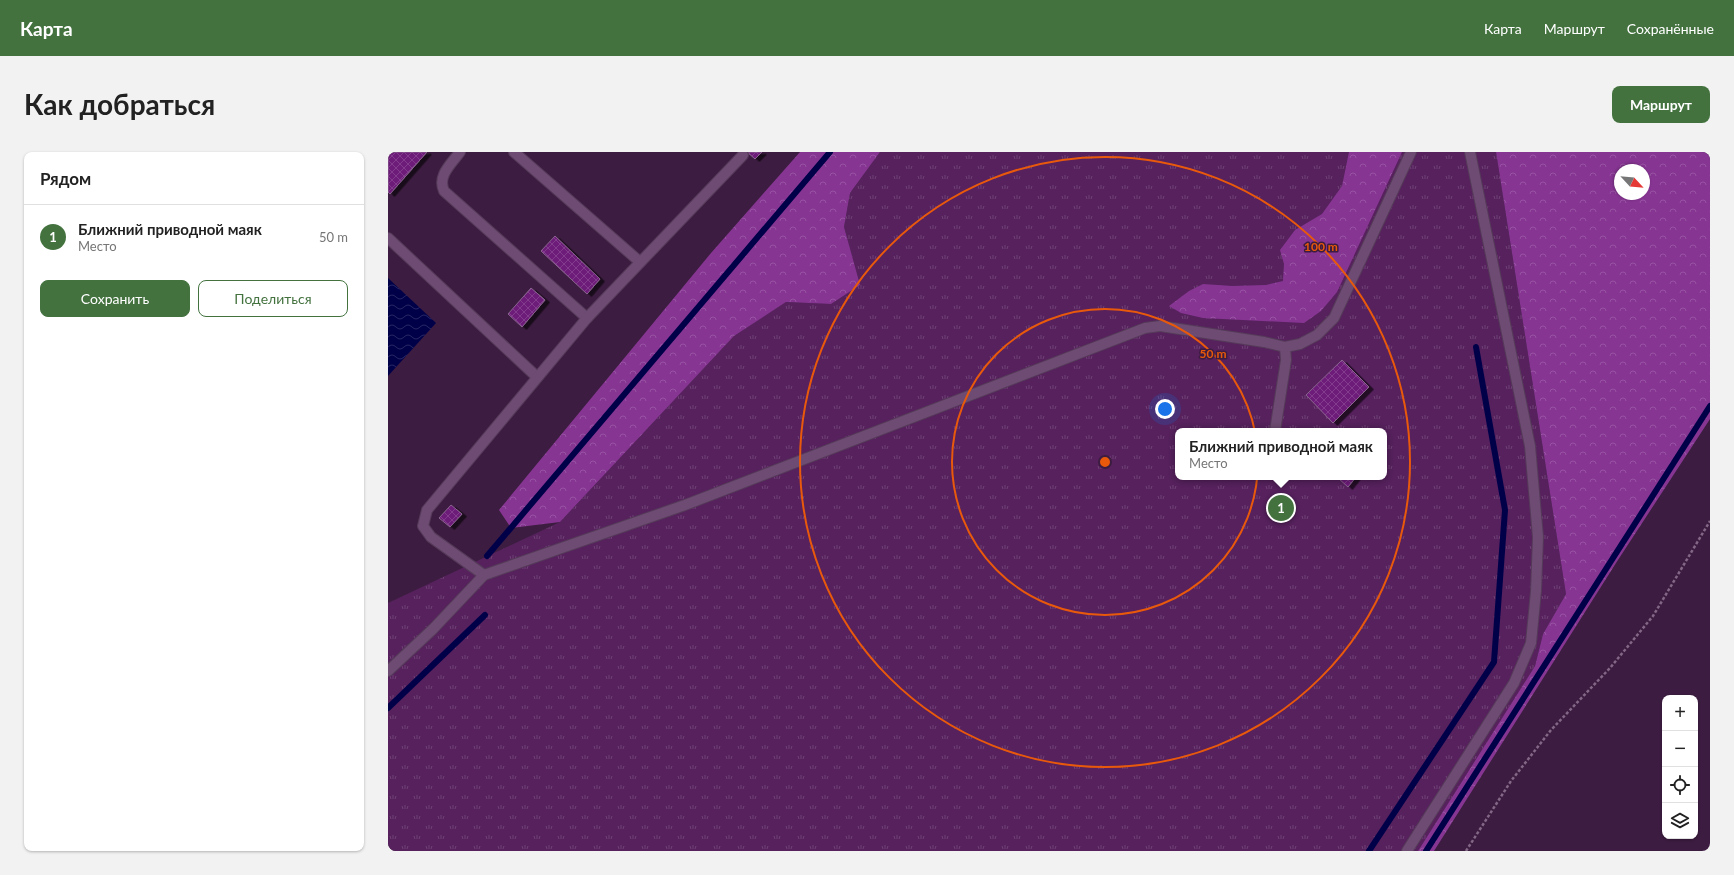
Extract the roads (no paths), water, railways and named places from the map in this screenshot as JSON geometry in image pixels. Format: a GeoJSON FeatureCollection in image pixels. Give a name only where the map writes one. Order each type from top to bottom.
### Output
{"type":"FeatureCollection","features":[{"type":"Feature","properties":{"kind":"lane"},"geometry":{"type":"LineString","coordinates":[[460,152],[443,175],[441,184],[444,191],[587,318]]}},
{"type":"Feature","properties":{"kind":"lane"},"geometry":{"type":"LineString","coordinates":[[514,152],[640,262]]}},
{"type":"Feature","properties":{"kind":"lane"},"geometry":{"type":"LineString","coordinates":[[388,670],[433,629],[484,575],[685,505],[1145,328],[1160,326],[1264,342],[1285,347],[1300,344],[1317,336],[1334,318],[1411,152]]}},
{"type":"Feature","properties":{"kind":"lane"},"geometry":{"type":"LineString","coordinates":[[1407,851],[1514,683],[1531,643],[1536,591],[1538,537],[1530,446],[1470,152]]}},
{"type":"Feature","properties":{"kind":"lane"},"geometry":{"type":"LineString","coordinates":[[484,575],[431,537],[423,526],[427,510],[537,376],[587,318],[743,155]]}},
{"type":"Feature","properties":{"kind":"lane"},"geometry":{"type":"LineString","coordinates":[[388,238],[537,376]]}},
{"type":"Feature","properties":{"kind":"lane"},"geometry":{"type":"LineString","coordinates":[[1275,428],[1286,360],[1285,347]]}},
{"type":"Feature","properties":{"kind":"water"},"geometry":{"type":"Polygon","coordinates":[[[388,278],[436,323],[388,376],[388,278]]]}},
{"type":"Feature","properties":{"kind":"waterway"},"geometry":{"type":"LineString","coordinates":[[487,556],[830,152]]}},
{"type":"Feature","properties":{"kind":"waterway"},"geometry":{"type":"LineString","coordinates":[[1369,851],[1494,662],[1505,510],[1476,347]]}},
{"type":"Feature","properties":{"kind":"waterway"},"geometry":{"type":"LineString","coordinates":[[1426,851],[1710,406]]}},
{"type":"Feature","properties":{"kind":"waterway"},"geometry":{"type":"LineString","coordinates":[[388,708],[485,615]]}},
{"type":"Feature","properties":{"kind":"place","name":"Ближний приводной маяк"},"geometry":{"type":"Point","coordinates":[1281,508]}}]}
